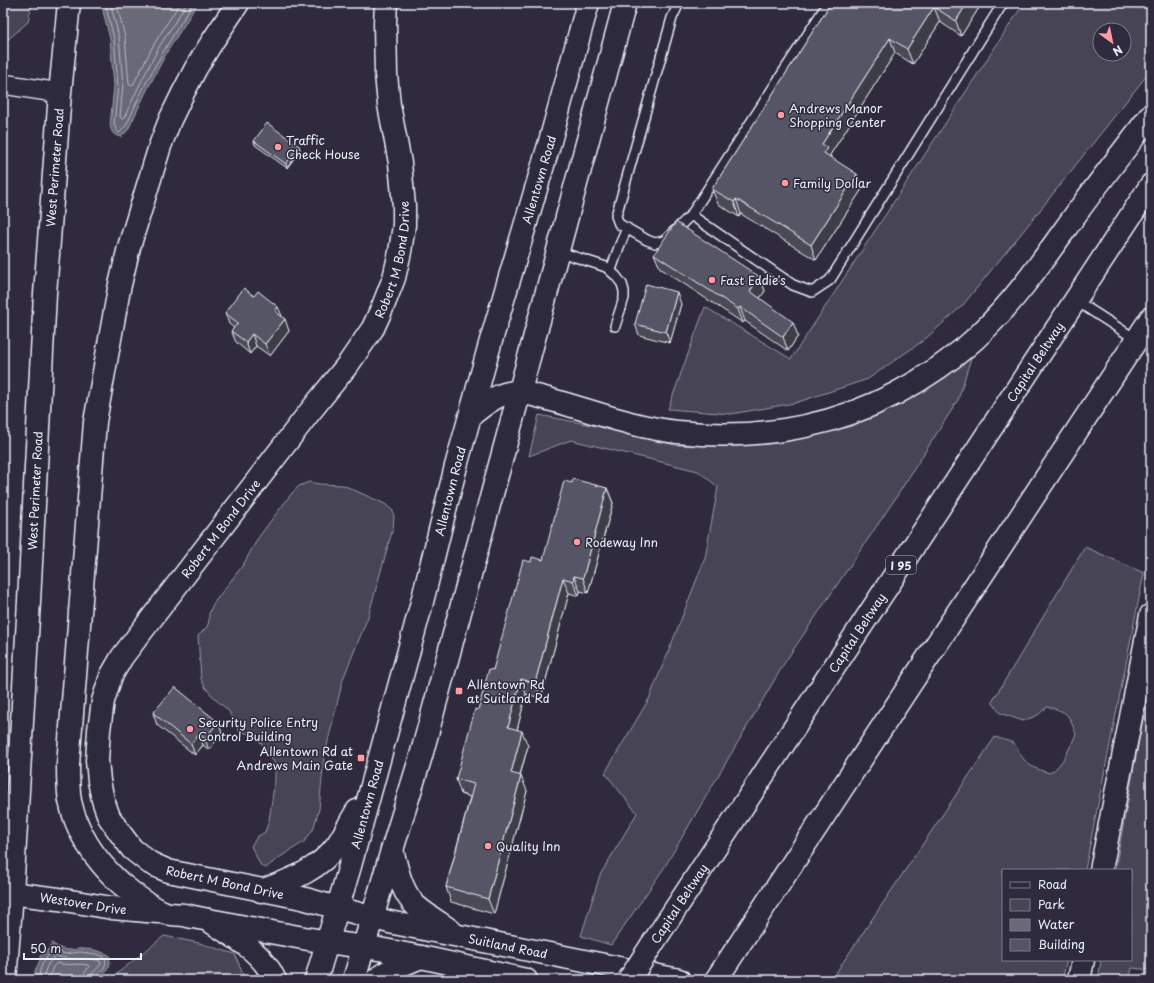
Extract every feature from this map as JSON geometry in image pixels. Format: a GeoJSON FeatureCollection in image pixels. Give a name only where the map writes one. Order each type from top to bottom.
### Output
{"type":"FeatureCollection","features":[{"type":"Feature","properties":{"kind":"main road","name":"West Perimeter Road"},"geometry":{"type":"LineString","coordinates":[[5,980],[8,846],[28,609],[45,294],[60,92],[69,3]]}},
{"type":"Feature","properties":{"kind":"main road"},"geometry":{"type":"LineString","coordinates":[[238,3],[196,68],[182,93],[170,120],[160,146],[129,247],[112,326],[95,422],[76,657],[68,765],[68,787],[74,816],[80,831],[94,856],[108,872],[138,897],[164,913],[296,937],[421,957],[515,979]]}},
{"type":"Feature","properties":{"kind":"main road","name":"Robert M Bond Drive"},"geometry":{"type":"LineString","coordinates":[[338,908],[302,898],[261,891],[168,871],[150,863],[132,849],[109,817],[103,800],[97,760],[103,701],[111,676],[122,657],[349,363],[373,328],[384,306],[394,278],[404,225],[404,206],[400,163],[389,105],[386,74],[386,3]]}},
{"type":"Feature","properties":{"kind":"main road","name":"Allentown Road"},"geometry":{"type":"LineString","coordinates":[[316,980],[338,908],[373,782],[491,340],[549,145],[588,3]]}},
{"type":"Feature","properties":{"kind":"main road"},"geometry":{"type":"LineString","coordinates":[[354,980],[421,756],[625,3]]}},
{"type":"Feature","properties":{"kind":"main road"},"geometry":{"type":"LineString","coordinates":[[470,416],[486,403],[503,394],[509,392],[520,392],[632,424],[653,428],[676,432],[725,435],[751,434],[776,432],[840,417],[889,398],[926,376],[963,349],[980,335],[994,320],[1051,250],[1081,207],[1151,115]]}},
{"type":"Feature","properties":{"kind":"main road","name":"Capital Beltway"},"geometry":{"type":"LineString","coordinates":[[629,980],[1151,185]]}},
{"type":"Feature","properties":{"kind":"main road"},"geometry":{"type":"LineString","coordinates":[[722,971],[1151,318]]}},
{"type":"Feature","properties":{"kind":"main road"},"geometry":{"type":"LineString","coordinates":[[1101,869],[1151,615]]}},
{"type":"Feature","properties":{"kind":"main road"},"geometry":{"type":"LineString","coordinates":[[261,891],[297,877],[324,860],[343,836],[373,782]]}},
{"type":"Feature","properties":{"kind":"main road"},"geometry":{"type":"LineString","coordinates":[[392,850],[404,889],[408,897],[422,911],[459,936]]}},
{"type":"Feature","properties":{"kind":"main road","name":"Westover Drive"},"geometry":{"type":"LineString","coordinates":[[7,893],[58,899],[112,908],[164,913]]}},
{"type":"Feature","properties":{"kind":"main road","name":"Suitland Road"},"geometry":{"type":"LineString","coordinates":[[338,908],[388,922],[678,980]]}},
{"type":"Feature","properties":{"kind":"main road"},"geometry":{"type":"LineString","coordinates":[[208,920],[243,943],[255,953],[266,965],[275,980]]}},
{"type":"Feature","properties":{"kind":"main road"},"geometry":{"type":"LineString","coordinates":[[376,980],[390,970],[421,957]]}},
{"type":"Feature","properties":{"kind":"main road"},"geometry":{"type":"LineString","coordinates":[[1079,980],[1083,961]]}},
{"type":"Feature","properties":{"kind":"street"},"geometry":{"type":"LineString","coordinates":[[3,84],[60,92]]}},
{"type":"Feature","properties":{"kind":"lane"},"geometry":{"type":"LineString","coordinates":[[680,3],[672,18],[616,216],[620,224],[655,243],[664,241],[691,215],[828,3]]}},
{"type":"Feature","properties":{"kind":"lane"},"geometry":{"type":"LineString","coordinates":[[691,215],[793,285],[812,292],[830,280],[1003,3]]}},
{"type":"Feature","properties":{"kind":"lane"},"geometry":{"type":"LineString","coordinates":[[611,270],[627,228]]}},
{"type":"Feature","properties":{"kind":"lane"},"geometry":{"type":"LineString","coordinates":[[557,251],[606,267],[616,276],[622,284],[624,298],[615,326]]}},
{"type":"Feature","properties":{"kind":"lane"},"geometry":{"type":"LineString","coordinates":[[1075,300],[1137,340]]}},
{"type":"Feature","properties":{"kind":"green space"},"geometry":{"type":"Polygon","coordinates":[[[3,3],[32,3],[28,22],[3,44],[3,3]]]}},
{"type":"Feature","properties":{"kind":"green space"},"geometry":{"type":"Polygon","coordinates":[[[1024,3],[1151,3],[1151,70],[962,306],[924,340],[868,379],[795,403],[731,414],[668,409],[705,307],[791,359],[1024,3]]]}},
{"type":"Feature","properties":{"kind":"green space"},"geometry":{"type":"Polygon","coordinates":[[[971,358],[958,400],[895,499],[785,662],[664,868],[611,945],[581,936],[600,875],[637,813],[605,773],[649,699],[675,635],[705,558],[718,487],[698,471],[571,440],[529,456],[539,415],[607,428],[675,445],[736,446],[796,439],[880,409],[971,358]]]}},
{"type":"Feature","properties":{"kind":"green space"},"geometry":{"type":"Polygon","coordinates":[[[309,482],[343,485],[385,504],[393,511],[393,528],[368,617],[343,679],[324,758],[319,809],[313,830],[304,842],[277,859],[266,868],[261,866],[251,846],[257,837],[265,832],[269,820],[275,780],[275,764],[263,745],[253,735],[239,731],[228,710],[216,700],[205,687],[201,679],[198,636],[207,627],[209,614],[213,604],[243,565],[258,538],[292,493],[299,486],[309,482]]]}},
{"type":"Feature","properties":{"kind":"green space"},"geometry":{"type":"Polygon","coordinates":[[[1085,547],[1144,573],[1085,869],[1002,869],[1002,961],[1067,961],[1062,980],[831,980],[995,737],[1014,743],[1024,760],[1031,766],[1050,773],[1055,770],[1066,755],[1076,734],[1069,718],[1064,712],[1047,707],[1038,715],[1023,721],[1000,713],[992,702],[1085,547]]]}},
{"type":"Feature","properties":{"kind":"green space"},"geometry":{"type":"Polygon","coordinates":[[[1151,676],[1151,827],[1148,830],[1148,838],[1151,841],[1151,970],[1132,968],[1129,980],[1098,980],[1101,961],[1132,961],[1132,869],[1115,869],[1151,676]]]}},
{"type":"Feature","properties":{"kind":"green space"},"geometry":{"type":"Polygon","coordinates":[[[164,936],[199,943],[235,954],[245,980],[109,980],[164,936]]]}},
{"type":"Feature","properties":{"kind":"water"},"geometry":{"type":"Polygon","coordinates":[[[102,3],[198,3],[167,52],[128,130],[121,137],[112,132],[110,125],[114,86],[110,39],[102,3]]]}},
{"type":"Feature","properties":{"kind":"water"},"geometry":{"type":"Polygon","coordinates":[[[52,943],[64,949],[89,949],[109,955],[109,967],[97,980],[35,980],[35,971],[40,960],[40,956],[50,948],[52,943]]]}},
{"type":"Feature","properties":{"kind":"building"},"geometry":{"type":"Polygon","coordinates":[[[831,3],[967,3],[956,21],[934,7],[907,49],[890,38],[822,144],[827,148],[824,153],[857,174],[811,245],[736,199],[734,202],[712,189],[831,3]]]}},
{"type":"Feature","properties":{"kind":"building","name":"Traffic Check House"},"geometry":{"type":"Polygon","coordinates":[[[267,123],[299,146],[286,164],[254,141],[267,123]]]}},
{"type":"Feature","properties":{"kind":"building"},"geometry":{"type":"Polygon","coordinates":[[[676,222],[760,277],[750,291],[793,322],[783,337],[740,307],[738,309],[654,254],[676,222]]]}},
{"type":"Feature","properties":{"kind":"building"},"geometry":{"type":"Polygon","coordinates":[[[646,284],[677,292],[666,332],[635,324],[646,284]]]}},
{"type":"Feature","properties":{"kind":"building"},"geometry":{"type":"Polygon","coordinates":[[[244,288],[254,296],[258,291],[278,307],[275,311],[285,319],[265,344],[252,334],[246,342],[231,331],[238,323],[225,313],[244,288]]]}},
{"type":"Feature","properties":{"kind":"building"},"geometry":{"type":"Polygon","coordinates":[[[573,479],[607,488],[583,578],[574,576],[573,581],[563,578],[535,683],[521,679],[508,727],[522,731],[511,773],[521,776],[488,899],[446,887],[474,784],[456,779],[475,709],[478,710],[489,669],[493,670],[523,560],[531,562],[532,557],[543,560],[564,481],[572,483],[573,479]]]}},
{"type":"Feature","properties":{"kind":"building","name":"Security Police Entry Control Building"},"geometry":{"type":"Polygon","coordinates":[[[175,687],[218,722],[205,739],[199,734],[191,744],[153,713],[175,687]]]}},
{"type":"Feature","properties":{"kind":"place","name":"Andrews Manor Shopping Center"},"geometry":{"type":"Point","coordinates":[781,115]}},
{"type":"Feature","properties":{"kind":"place","name":"Traffic Check House"},"geometry":{"type":"Point","coordinates":[278,147]}},
{"type":"Feature","properties":{"kind":"place","name":"Family Dollar"},"geometry":{"type":"Point","coordinates":[785,183]}},
{"type":"Feature","properties":{"kind":"place","name":"Fast Eddie's"},"geometry":{"type":"Point","coordinates":[712,280]}},
{"type":"Feature","properties":{"kind":"place","name":"Rodeway Inn"},"geometry":{"type":"Point","coordinates":[577,542]}},
{"type":"Feature","properties":{"kind":"place","name":"Allentown Rd at Suitland Rd"},"geometry":{"type":"Point","coordinates":[459,691]}},
{"type":"Feature","properties":{"kind":"place","name":"Security Police Entry Control Building"},"geometry":{"type":"Point","coordinates":[190,729]}},
{"type":"Feature","properties":{"kind":"place","name":"Allentown Rd at Andrews Main Gate"},"geometry":{"type":"Point","coordinates":[361,758]}},
{"type":"Feature","properties":{"kind":"place","name":"Quality Inn"},"geometry":{"type":"Point","coordinates":[488,846]}}]}
